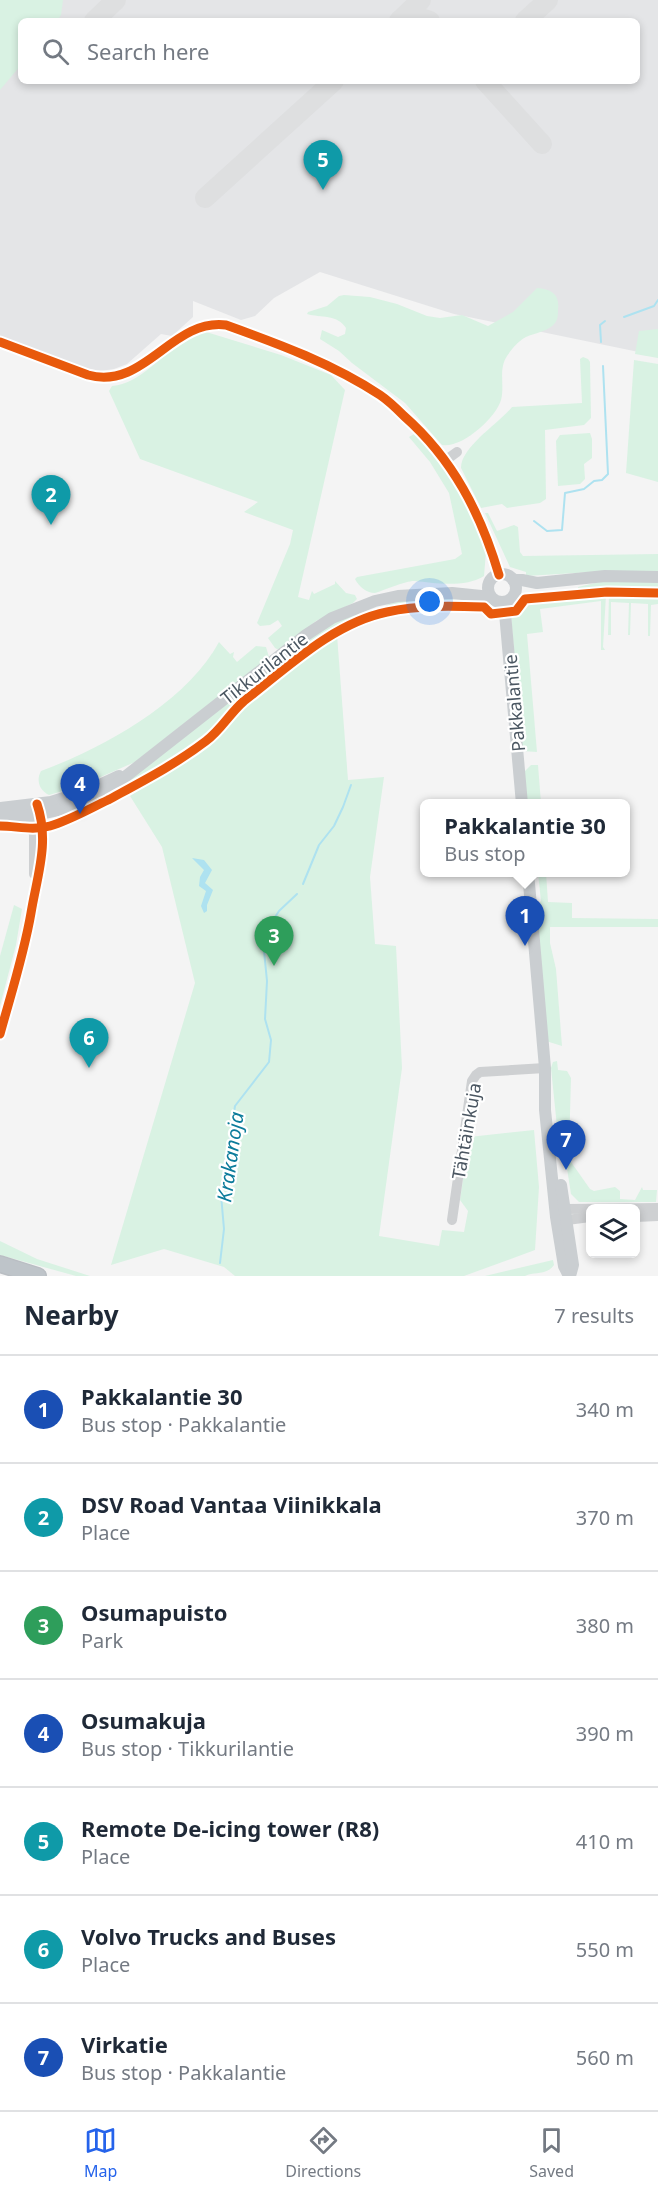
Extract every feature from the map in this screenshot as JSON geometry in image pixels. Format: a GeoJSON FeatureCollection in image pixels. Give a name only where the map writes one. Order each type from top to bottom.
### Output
{"type":"FeatureCollection","features":[{"type":"Feature","properties":{"kind":"highway"},"geometry":{"type":"LineString","coordinates":[[0,1264],[38,1276]]}},
{"type":"Feature","properties":{"kind":"main road"},"geometry":{"type":"LineString","coordinates":[[537,583],[504,602],[499,602],[490,590],[491,580],[499,575],[505,575],[513,580],[537,583],[605,576],[658,577]]}},
{"type":"Feature","properties":{"kind":"main road"},"geometry":{"type":"LineString","coordinates":[[513,580],[515,594]]}},
{"type":"Feature","properties":{"kind":"main road","name":"Tikkurilantie"},"geometry":{"type":"LineString","coordinates":[[0,817],[34,810],[127,773],[306,635],[332,618],[383,599],[413,594],[490,590]]}},
{"type":"Feature","properties":{"kind":"main road","name":"Pakkalantie"},"geometry":{"type":"LineString","coordinates":[[504,602],[522,799]]}},
{"type":"Feature","properties":{"kind":"main road","name":"Tikkurilantie"},"geometry":{"type":"LineString","coordinates":[[0,808],[34,810]]}},
{"type":"Feature","properties":{"kind":"main road"},"geometry":{"type":"LineString","coordinates":[[528,877],[545,1068],[545,1110],[563,1215],[564,1266],[569,1276]]}},
{"type":"Feature","properties":{"kind":"street"},"geometry":{"type":"LineString","coordinates":[[0,342],[99,378],[122,375],[135,369],[197,328],[218,324],[277,343],[333,368],[381,396],[423,432],[446,460],[478,516],[499,575]]}},
{"type":"Feature","properties":{"kind":"street"},"geometry":{"type":"LineString","coordinates":[[446,460],[457,452]]}},
{"type":"Feature","properties":{"kind":"street"},"geometry":{"type":"LineString","coordinates":[[0,1034],[29,928],[43,849],[34,810]]}},
{"type":"Feature","properties":{"kind":"street","name":"Tähtäinkuja"},"geometry":{"type":"LineString","coordinates":[[452,1220],[472,1081],[480,1072],[545,1068]]}},
{"type":"Feature","properties":{"kind":"street"},"geometry":{"type":"LineString","coordinates":[[563,1215],[658,1208]]}},
{"type":"Feature","properties":{"kind":"street"},"geometry":{"type":"LineString","coordinates":[[563,1215],[586,1217]]}},
{"type":"Feature","properties":{"kind":"street"},"geometry":{"type":"LineString","coordinates":[[640,1217],[658,1216]]}},
{"type":"Feature","properties":{"kind":"shaded area"},"geometry":{"type":"Polygon","coordinates":[[[0,0],[658,0],[658,356],[454,314],[320,272],[274,298],[255,316],[241,320],[193,301],[193,317],[172,336],[161,334],[127,364],[100,371],[84,368],[0,337],[0,0]]]}},
{"type":"Feature","properties":{"kind":"green space"},"geometry":{"type":"Polygon","coordinates":[[[0,0],[63,0],[59,18],[18,18],[18,69],[0,90],[0,0]]]}},
{"type":"Feature","properties":{"kind":"green space"},"geometry":{"type":"Polygon","coordinates":[[[537,288],[551,291],[558,300],[556,321],[542,332],[526,337],[513,348],[504,361],[502,394],[498,407],[477,431],[450,445],[442,445],[405,403],[339,351],[320,339],[322,330],[338,337],[345,334],[346,328],[338,320],[307,314],[327,306],[339,296],[344,295],[370,297],[397,304],[427,316],[440,318],[462,315],[488,326],[513,312],[537,288]]]}},
{"type":"Feature","properties":{"kind":"green space"},"geometry":{"type":"Polygon","coordinates":[[[658,329],[658,358],[635,354],[639,331],[658,329]]]}},
{"type":"Feature","properties":{"kind":"green space"},"geometry":{"type":"Polygon","coordinates":[[[203,331],[281,355],[331,375],[345,390],[298,597],[309,600],[312,591],[314,594],[335,584],[335,581],[346,593],[355,595],[357,599],[316,621],[279,650],[268,638],[282,626],[278,620],[270,625],[260,626],[257,623],[290,544],[293,530],[244,512],[258,502],[140,459],[109,391],[112,386],[132,380],[189,337],[203,331]]]}},
{"type":"Feature","properties":{"kind":"green space"},"geometry":{"type":"Polygon","coordinates":[[[583,357],[590,362],[591,418],[584,425],[545,430],[546,499],[540,503],[507,508],[502,504],[481,508],[461,468],[467,452],[512,407],[582,403],[580,359],[583,357]]]}},
{"type":"Feature","properties":{"kind":"green space"},"geometry":{"type":"Polygon","coordinates":[[[634,360],[658,364],[658,482],[626,473],[634,360]]]}},
{"type":"Feature","properties":{"kind":"green space"},"geometry":{"type":"Polygon","coordinates":[[[590,433],[592,458],[584,464],[585,479],[580,484],[558,486],[556,441],[560,435],[590,433]]]}},
{"type":"Feature","properties":{"kind":"green space"},"geometry":{"type":"Polygon","coordinates":[[[417,434],[446,470],[462,496],[485,545],[484,576],[477,580],[459,583],[412,581],[375,593],[369,592],[359,585],[355,579],[357,577],[455,559],[462,554],[449,493],[430,462],[409,437],[417,434]]]}},
{"type":"Feature","properties":{"kind":"green space"},"geometry":{"type":"Polygon","coordinates":[[[485,513],[488,513],[497,531],[514,525],[518,527],[520,552],[523,556],[658,554],[658,572],[609,571],[526,576],[526,572],[510,567],[485,513]]]}},
{"type":"Feature","properties":{"kind":"green space"},"geometry":{"type":"Polygon","coordinates":[[[603,581],[658,581],[658,590],[578,590],[578,587],[603,581]]]}},
{"type":"Feature","properties":{"kind":"green space"},"geometry":{"type":"Polygon","coordinates":[[[609,594],[658,595],[658,604],[651,605],[650,636],[648,636],[648,604],[631,603],[630,635],[628,635],[629,603],[611,602],[611,635],[608,635],[609,594]]]}},
{"type":"Feature","properties":{"kind":"green space"},"geometry":{"type":"Polygon","coordinates":[[[606,595],[603,647],[605,650],[601,650],[601,601],[540,609],[543,632],[527,634],[537,752],[522,751],[511,615],[519,613],[526,604],[534,600],[606,595]]]}},
{"type":"Feature","properties":{"kind":"green space"},"geometry":{"type":"Polygon","coordinates":[[[437,598],[481,602],[480,605],[417,605],[389,609],[386,605],[403,600],[437,598]]]}},
{"type":"Feature","properties":{"kind":"green space"},"geometry":{"type":"Polygon","coordinates":[[[358,614],[358,619],[314,644],[232,707],[210,735],[197,745],[87,809],[86,806],[313,636],[337,621],[358,614]]]}},
{"type":"Feature","properties":{"kind":"green space"},"geometry":{"type":"Polygon","coordinates":[[[337,635],[348,780],[384,777],[370,877],[375,944],[396,946],[402,1068],[379,1236],[439,1246],[442,1230],[464,1232],[468,1211],[460,1200],[469,1137],[534,1130],[539,1187],[535,1250],[464,1276],[235,1276],[224,1267],[164,1249],[111,1265],[195,983],[162,847],[130,796],[202,747],[237,712],[337,635]]]}},
{"type":"Feature","properties":{"kind":"green space"},"geometry":{"type":"Polygon","coordinates":[[[219,642],[230,654],[234,652],[233,657],[237,662],[256,646],[266,647],[269,657],[135,762],[80,786],[49,795],[41,788],[39,774],[41,771],[116,736],[165,703],[205,664],[219,642]]]}},
{"type":"Feature","properties":{"kind":"green space"},"geometry":{"type":"Polygon","coordinates":[[[531,765],[538,765],[541,799],[526,799],[524,772],[531,765]]]}},
{"type":"Feature","properties":{"kind":"green space"},"geometry":{"type":"Polygon","coordinates":[[[538,877],[546,877],[548,902],[572,903],[572,918],[658,919],[658,927],[550,927],[562,1046],[546,1041],[536,908],[541,901],[538,877]]]}},
{"type":"Feature","properties":{"kind":"green space"},"geometry":{"type":"Polygon","coordinates":[[[14,905],[22,909],[16,945],[0,1006],[0,956],[14,905]]]}},
{"type":"Feature","properties":{"kind":"green space"},"geometry":{"type":"Polygon","coordinates":[[[557,1061],[558,1070],[567,1071],[571,1078],[569,1150],[571,1162],[590,1189],[594,1191],[615,1187],[620,1191],[620,1199],[635,1200],[642,1187],[643,1190],[657,1190],[656,1202],[579,1202],[571,1194],[566,1162],[559,1146],[551,1068],[553,1062],[557,1061]]]}},
{"type":"Feature","properties":{"kind":"green space"},"geometry":{"type":"Polygon","coordinates":[[[0,1241],[37,1259],[90,1276],[76,1276],[0,1255],[0,1241]]]}},
{"type":"Feature","properties":{"kind":"green space"},"geometry":{"type":"Polygon","coordinates":[[[553,1260],[554,1265],[544,1272],[525,1276],[485,1276],[553,1260]]]}},
{"type":"Feature","properties":{"kind":"water"},"geometry":{"type":"Polygon","coordinates":[[[192,858],[204,860],[212,870],[205,883],[213,890],[207,911],[204,913],[201,906],[206,891],[199,886],[204,870],[192,858]]]}},
{"type":"Feature","properties":{"kind":"waterway"},"geometry":{"type":"LineString","coordinates":[[624,317],[654,306],[658,300]]}},
{"type":"Feature","properties":{"kind":"waterway"},"geometry":{"type":"LineString","coordinates":[[601,342],[600,325],[605,321]]}},
{"type":"Feature","properties":{"kind":"waterway"},"geometry":{"type":"LineString","coordinates":[[534,521],[547,531],[562,530],[565,493],[584,489],[594,481],[602,480],[608,474],[603,366]]}},
{"type":"Feature","properties":{"kind":"waterway","name":"Krakanoja"},"geometry":{"type":"LineString","coordinates":[[303,884],[319,845],[334,826],[351,785]]}},
{"type":"Feature","properties":{"kind":"waterway","name":"Krakanoja"},"geometry":{"type":"LineString","coordinates":[[220,1263],[224,1229],[221,1195],[235,1106],[269,1062],[271,1040],[265,1019],[267,981],[263,941],[266,931],[279,911],[297,894]]}},
{"type":"Feature","properties":{"kind":"taxiway"},"geometry":{"type":"LineString","coordinates":[[97,18],[116,0]]}},
{"type":"Feature","properties":{"kind":"taxiway"},"geometry":{"type":"LineString","coordinates":[[402,18],[421,0]]}},
{"type":"Feature","properties":{"kind":"taxiway"},"geometry":{"type":"LineString","coordinates":[[528,18],[548,0]]}},
{"type":"Feature","properties":{"kind":"taxiway"},"geometry":{"type":"LineString","coordinates":[[412,18],[421,18]]}},
{"type":"Feature","properties":{"kind":"taxiway"},"geometry":{"type":"LineString","coordinates":[[205,198],[331,84]]}},
{"type":"Feature","properties":{"kind":"taxiway"},"geometry":{"type":"LineString","coordinates":[[488,84],[542,144]]}},
{"type":"Feature","properties":{"kind":"cycle path"},"geometry":{"type":"LineString","coordinates":[[0,342],[88,375],[108,377],[126,373],[190,332],[207,326],[226,325],[325,364],[383,397],[437,450],[474,509],[499,575]]}},
{"type":"Feature","properties":{"kind":"cycle path"},"geometry":{"type":"LineString","coordinates":[[0,826],[31,828],[50,826],[108,800],[146,779],[206,741],[244,701],[311,648],[329,636],[367,618],[387,612],[436,606],[484,607],[491,614],[516,611],[525,599],[607,592],[658,593]]}},
{"type":"Feature","properties":{"kind":"cycle path"},"geometry":{"type":"LineString","coordinates":[[0,1034],[25,944],[41,859],[41,818],[37,804]]}},
{"type":"Feature","properties":{"kind":"place","name":"Remote De-icing tower (R8)"},"geometry":{"type":"Point","coordinates":[323,190]}},
{"type":"Feature","properties":{"kind":"place","name":"DSV Road Vantaa Viinikkala"},"geometry":{"type":"Point","coordinates":[51,525]}},
{"type":"Feature","properties":{"kind":"place","name":"Osumakuja"},"geometry":{"type":"Point","coordinates":[80,814]}},
{"type":"Feature","properties":{"kind":"place","name":"Pakkalantie 30"},"geometry":{"type":"Point","coordinates":[525,946]}},
{"type":"Feature","properties":{"kind":"place","name":"Osumapuisto"},"geometry":{"type":"Point","coordinates":[274,966]}},
{"type":"Feature","properties":{"kind":"place","name":"Volvo Trucks and Buses"},"geometry":{"type":"Point","coordinates":[89,1068]}},
{"type":"Feature","properties":{"kind":"place","name":"Virkatie"},"geometry":{"type":"Point","coordinates":[566,1170]}}]}
